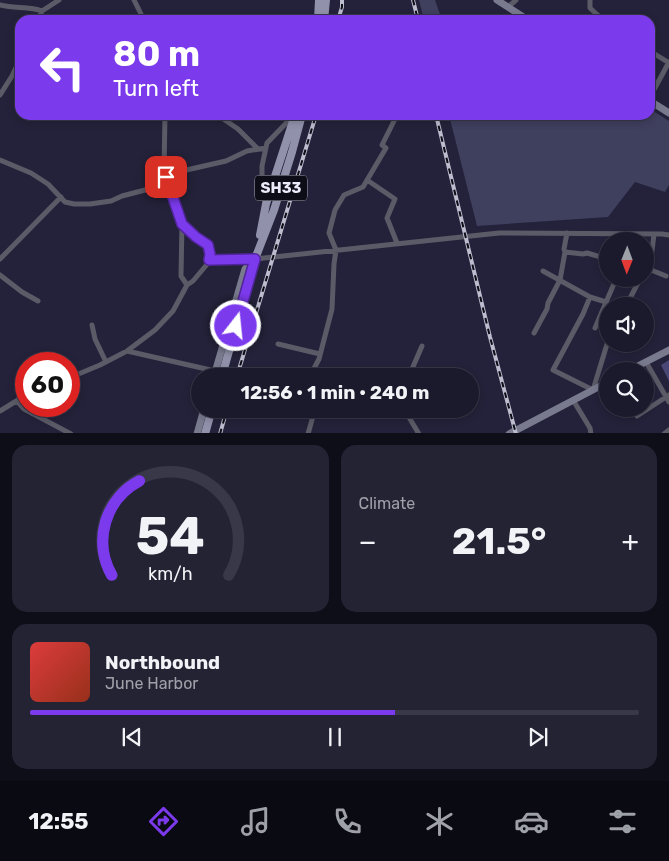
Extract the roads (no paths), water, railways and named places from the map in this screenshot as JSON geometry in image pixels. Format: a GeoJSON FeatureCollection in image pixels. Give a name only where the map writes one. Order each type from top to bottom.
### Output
{"type":"FeatureCollection","features":[{"type":"Feature","properties":{"kind":"main road"},"geometry":{"type":"LineString","coordinates":[[318,15],[320,0]]}},
{"type":"Feature","properties":{"kind":"main road"},"geometry":{"type":"LineString","coordinates":[[324,15],[326,0]]}},
{"type":"Feature","properties":{"kind":"main road","name":"SH33"},"geometry":{"type":"LineString","coordinates":[[255,259],[266,204],[293,120]]}},
{"type":"Feature","properties":{"kind":"main road","name":"SH33"},"geometry":{"type":"LineString","coordinates":[[255,259],[274,210],[301,120]]}},
{"type":"Feature","properties":{"kind":"main road"},"geometry":{"type":"LineString","coordinates":[[219,368],[255,259]]}},
{"type":"Feature","properties":{"kind":"main road"},"geometry":{"type":"LineString","coordinates":[[205,433],[209,418]]}},
{"type":"Feature","properties":{"kind":"street"},"geometry":{"type":"LineString","coordinates":[[40,15],[42,11],[59,0]]}},
{"type":"Feature","properties":{"kind":"street"},"geometry":{"type":"LineString","coordinates":[[134,0],[142,15]]}},
{"type":"Feature","properties":{"kind":"street"},"geometry":{"type":"LineString","coordinates":[[497,0],[520,15]]}},
{"type":"Feature","properties":{"kind":"street"},"geometry":{"type":"LineString","coordinates":[[508,7],[516,0]]}},
{"type":"Feature","properties":{"kind":"street"},"geometry":{"type":"LineString","coordinates":[[590,0],[590,8],[598,15]]}},
{"type":"Feature","properties":{"kind":"street"},"geometry":{"type":"LineString","coordinates":[[0,5],[42,11]]}},
{"type":"Feature","properties":{"kind":"street"},"geometry":{"type":"LineString","coordinates":[[655,54],[669,63],[655,90]]}},
{"type":"Feature","properties":{"kind":"street"},"geometry":{"type":"LineString","coordinates":[[0,95],[15,70]]}},
{"type":"Feature","properties":{"kind":"street"},"geometry":{"type":"LineString","coordinates":[[655,103],[669,113]]}},
{"type":"Feature","properties":{"kind":"street"},"geometry":{"type":"LineString","coordinates":[[166,120],[164,169],[182,224],[181,276],[187,285]]}},
{"type":"Feature","properties":{"kind":"street"},"geometry":{"type":"LineString","coordinates":[[225,120],[238,129],[258,149]]}},
{"type":"Feature","properties":{"kind":"street"},"geometry":{"type":"LineString","coordinates":[[266,204],[262,192],[262,166],[267,143],[290,120]]}},
{"type":"Feature","properties":{"kind":"street"},"geometry":{"type":"LineString","coordinates":[[314,368],[320,354],[332,309],[336,250],[329,233],[335,210],[344,195],[363,187],[386,148],[382,145],[394,120]]}},
{"type":"Feature","properties":{"kind":"street"},"geometry":{"type":"LineString","coordinates":[[166,177],[177,172],[226,161],[247,151],[266,148]]}},
{"type":"Feature","properties":{"kind":"street"},"geometry":{"type":"LineString","coordinates":[[0,160],[31,173],[48,184],[65,202],[74,204],[111,201],[122,196],[168,184]]}},
{"type":"Feature","properties":{"kind":"street"},"geometry":{"type":"LineString","coordinates":[[367,180],[395,199],[387,218],[398,244]]}},
{"type":"Feature","properties":{"kind":"street"},"geometry":{"type":"LineString","coordinates":[[0,258],[61,198]]}},
{"type":"Feature","properties":{"kind":"street"},"geometry":{"type":"LineString","coordinates":[[80,373],[127,351],[155,330],[173,311],[187,285],[193,281],[209,262],[208,245],[182,224]]}},
{"type":"Feature","properties":{"kind":"street"},"geometry":{"type":"LineString","coordinates":[[209,260],[255,259],[499,233],[599,233]]}},
{"type":"Feature","properties":{"kind":"street"},"geometry":{"type":"LineString","coordinates":[[534,333],[560,280],[566,233]]}},
{"type":"Feature","properties":{"kind":"street"},"geometry":{"type":"LineString","coordinates":[[654,234],[669,235]]}},
{"type":"Feature","properties":{"kind":"street"},"geometry":{"type":"LineString","coordinates":[[565,252],[587,253],[599,256]]}},
{"type":"Feature","properties":{"kind":"street"},"geometry":{"type":"LineString","coordinates":[[543,271],[590,297],[599,300]]}},
{"type":"Feature","properties":{"kind":"street"},"geometry":{"type":"LineString","coordinates":[[654,272],[666,276]]}},
{"type":"Feature","properties":{"kind":"street"},"geometry":{"type":"LineString","coordinates":[[0,276],[38,301]]}},
{"type":"Feature","properties":{"kind":"street"},"geometry":{"type":"LineString","coordinates":[[590,297],[553,370],[594,390]]}},
{"type":"Feature","properties":{"kind":"street"},"geometry":{"type":"LineString","coordinates":[[594,328],[599,317]]}},
{"type":"Feature","properties":{"kind":"street"},"geometry":{"type":"LineString","coordinates":[[92,325],[95,338],[106,362]]}},
{"type":"Feature","properties":{"kind":"street"},"geometry":{"type":"LineString","coordinates":[[278,344],[320,354]]}},
{"type":"Feature","properties":{"kind":"street"},"geometry":{"type":"LineString","coordinates":[[413,368],[422,346]]}},
{"type":"Feature","properties":{"kind":"street"},"geometry":{"type":"LineString","coordinates":[[646,362],[669,350]]}},
{"type":"Feature","properties":{"kind":"street"},"geometry":{"type":"LineString","coordinates":[[127,351],[191,368]]}},
{"type":"Feature","properties":{"kind":"street"},"geometry":{"type":"LineString","coordinates":[[594,390],[605,352]]}},
{"type":"Feature","properties":{"kind":"street"},"geometry":{"type":"LineString","coordinates":[[654,375],[669,402]]}},
{"type":"Feature","properties":{"kind":"street"},"geometry":{"type":"LineString","coordinates":[[511,433],[599,387]]}},
{"type":"Feature","properties":{"kind":"street"},"geometry":{"type":"LineString","coordinates":[[654,405],[667,396]]}},
{"type":"Feature","properties":{"kind":"street"},"geometry":{"type":"LineString","coordinates":[[573,400],[592,433]]}},
{"type":"Feature","properties":{"kind":"street"},"geometry":{"type":"LineString","coordinates":[[0,411],[15,402]]}},
{"type":"Feature","properties":{"kind":"street"},"geometry":{"type":"LineString","coordinates":[[39,417],[69,433]]}},
{"type":"Feature","properties":{"kind":"street"},"geometry":{"type":"LineString","coordinates":[[197,433],[201,418]]}},
{"type":"Feature","properties":{"kind":"street"},"geometry":{"type":"LineString","coordinates":[[308,433],[313,418]]}},
{"type":"Feature","properties":{"kind":"street"},"geometry":{"type":"LineString","coordinates":[[409,418],[418,433]]}},
{"type":"Feature","properties":{"kind":"railway"},"geometry":{"type":"LineString","coordinates":[[340,15],[342,0]]}},
{"type":"Feature","properties":{"kind":"railway"},"geometry":{"type":"LineString","coordinates":[[413,0],[417,15]]}},
{"type":"Feature","properties":{"kind":"railway"},"geometry":{"type":"LineString","coordinates":[[239,368],[314,120]]}},
{"type":"Feature","properties":{"kind":"railway"},"geometry":{"type":"LineString","coordinates":[[437,120],[490,337],[516,433]]}},
{"type":"Feature","properties":{"kind":"railway"},"geometry":{"type":"LineString","coordinates":[[220,433],[224,418]]}}]}
